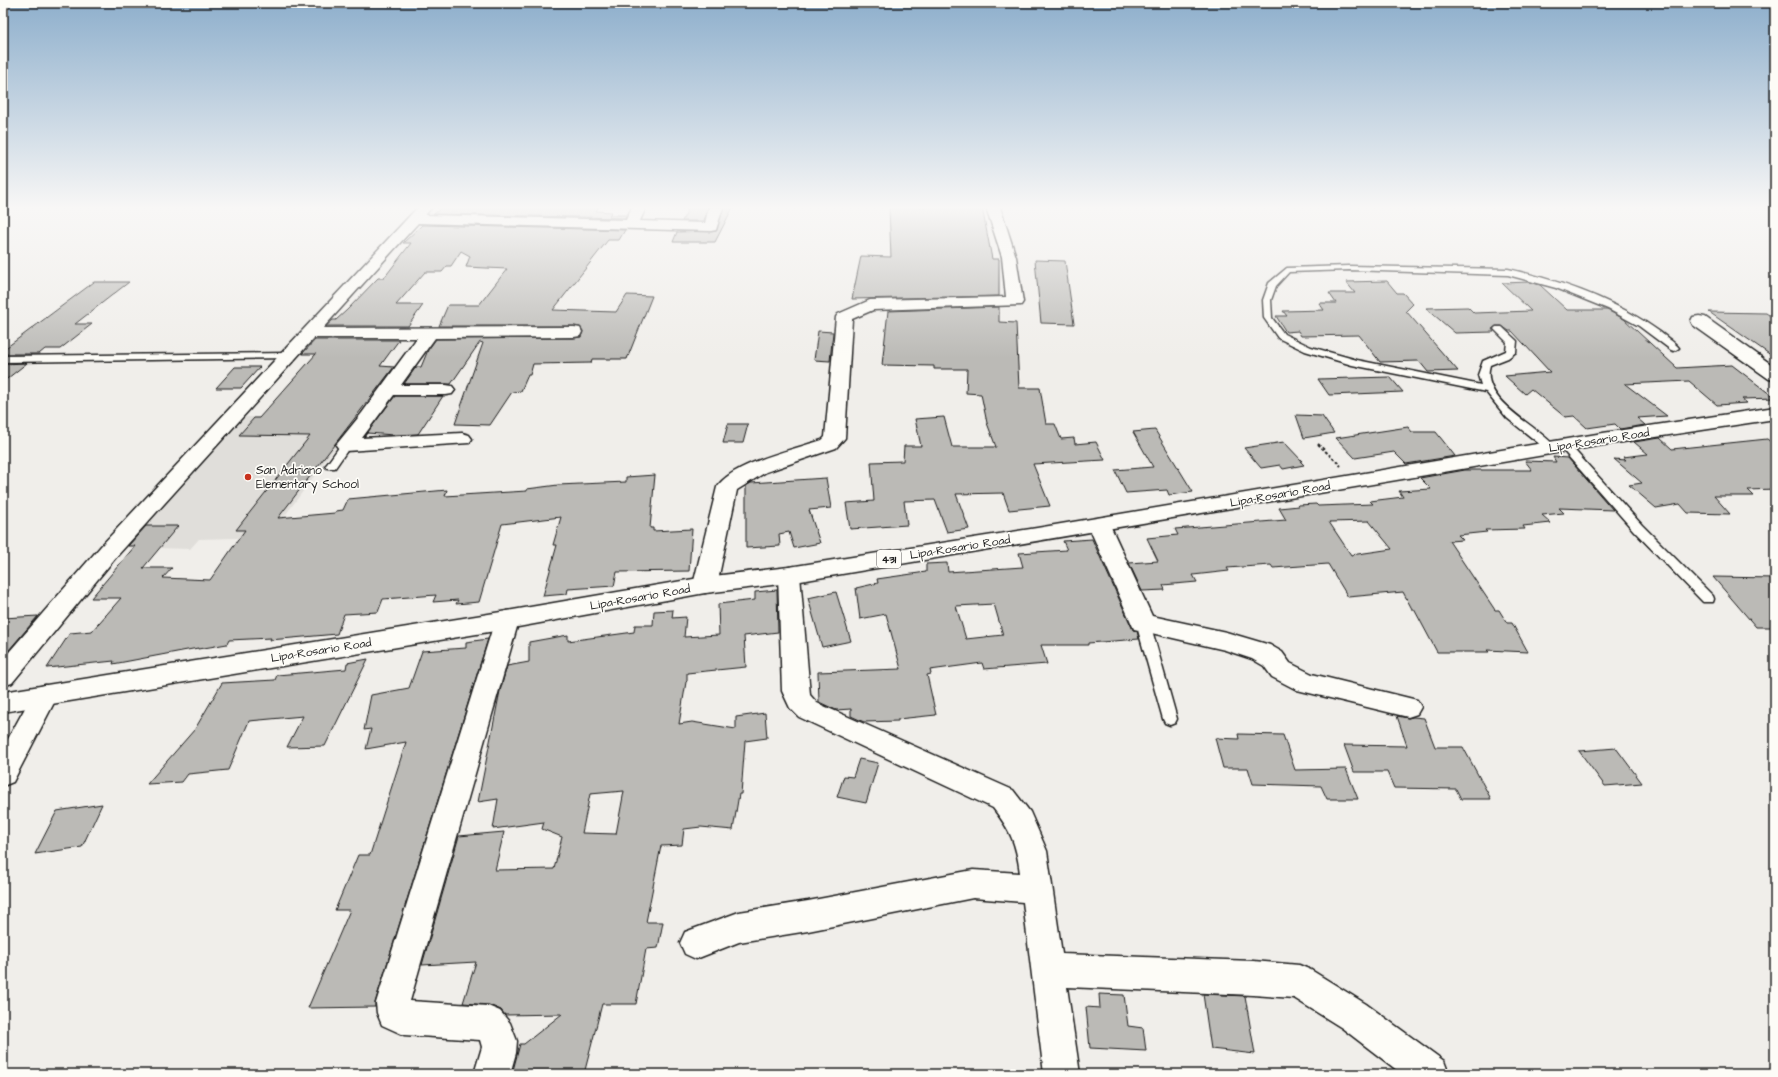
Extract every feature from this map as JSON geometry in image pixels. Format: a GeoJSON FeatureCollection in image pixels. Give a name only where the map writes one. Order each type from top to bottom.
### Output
{"type":"FeatureCollection","features":[{"type":"Feature","properties":{"kind":"street"},"geometry":{"type":"LineString","coordinates":[[3,676],[109,551],[379,257]]}},
{"type":"Feature","properties":{"kind":"street"},"geometry":{"type":"LineString","coordinates":[[705,585],[727,487],[735,479],[748,473],[829,444],[834,438],[844,317],[870,306],[1015,302],[1009,257]]}},
{"type":"Feature","properties":{"kind":"street"},"geometry":{"type":"LineString","coordinates":[[1699,321],[1775,375]]}},
{"type":"Feature","properties":{"kind":"street"},"geometry":{"type":"LineString","coordinates":[[346,445],[369,417],[430,332]]}},
{"type":"Feature","properties":{"kind":"street"},"geometry":{"type":"LineString","coordinates":[[310,333],[574,332]]}},
{"type":"Feature","properties":{"kind":"street"},"geometry":{"type":"LineString","coordinates":[[387,390],[446,390]]}},
{"type":"Feature","properties":{"kind":"street","name":"Lipa-Rosario Road"},"geometry":{"type":"LineString","coordinates":[[3,702],[507,620],[705,585],[789,575],[1558,447],[1775,413]]}},
{"type":"Feature","properties":{"kind":"street"},"geometry":{"type":"LineString","coordinates":[[346,445],[462,439]]}},
{"type":"Feature","properties":{"kind":"street"},"geometry":{"type":"LineString","coordinates":[[1099,524],[1143,623],[1226,641],[1262,652],[1273,659],[1281,670],[1306,683],[1408,707]]}},
{"type":"Feature","properties":{"kind":"street"},"geometry":{"type":"LineString","coordinates":[[789,575],[795,691],[799,701],[808,710],[1003,799],[1020,821],[1032,851],[1062,1074]]}},
{"type":"Feature","properties":{"kind":"street"},"geometry":{"type":"LineString","coordinates":[[492,1074],[501,1045],[497,1032],[488,1023],[404,1018],[394,1013],[393,1003],[507,620]]}},
{"type":"Feature","properties":{"kind":"street"},"geometry":{"type":"LineString","coordinates":[[3,774],[45,695]]}},
{"type":"Feature","properties":{"kind":"street"},"geometry":{"type":"LineString","coordinates":[[696,943],[738,927],[824,913],[973,884],[1037,888]]}},
{"type":"Feature","properties":{"kind":"street"},"geometry":{"type":"LineString","coordinates":[[1048,970],[1253,978],[1299,982],[1354,1016],[1431,1074]]}},
{"type":"Feature","properties":{"kind":"lane"},"geometry":{"type":"LineString","coordinates":[[1490,390],[1356,364],[1308,348],[1281,336],[1268,318],[1267,300],[1272,284],[1287,270],[1349,268],[1508,272],[1528,276],[1590,298],[1642,324],[1674,348]]}},
{"type":"Feature","properties":{"kind":"lane"},"geometry":{"type":"LineString","coordinates":[[1499,329],[1512,341],[1511,352],[1505,356],[1486,363],[1483,375],[1490,390],[1502,408],[1558,447],[1708,599]]}},
{"type":"Feature","properties":{"kind":"lane"},"geometry":{"type":"LineString","coordinates":[[3,359],[289,356]]}},
{"type":"Feature","properties":{"kind":"lane"},"geometry":{"type":"LineString","coordinates":[[331,466],[346,445]]}},
{"type":"Feature","properties":{"kind":"lane"},"geometry":{"type":"LineString","coordinates":[[1143,623],[1170,718]]}},
{"type":"Feature","properties":{"kind":"path"},"geometry":{"type":"LineString","coordinates":[[1318,444],[1356,481]]}},
{"type":"Feature","properties":{"kind":"shaded area","name":"San Adriano Elementary School"},"geometry":{"type":"Polygon","coordinates":[[[236,417],[358,417],[269,537],[199,539],[190,549],[120,547],[236,417]]]}},
{"type":"Feature","properties":{"kind":"building"},"geometry":{"type":"Polygon","coordinates":[[[400,257],[457,257],[451,266],[447,266],[442,272],[425,272],[396,305],[423,305],[408,326],[326,326],[333,320],[336,320],[347,310],[378,278],[384,278],[400,257]]]}},
{"type":"Feature","properties":{"kind":"building"},"geometry":{"type":"Polygon","coordinates":[[[470,257],[594,257],[553,310],[616,312],[627,295],[652,296],[627,359],[592,359],[591,363],[533,364],[530,375],[528,375],[521,391],[512,392],[490,425],[455,424],[483,343],[480,342],[451,384],[404,384],[416,367],[421,367],[428,350],[436,339],[574,338],[581,337],[583,331],[580,327],[574,326],[439,326],[448,305],[479,305],[507,269],[466,267],[470,257]]]}},
{"type":"Feature","properties":{"kind":"building"},"geometry":{"type":"Polygon","coordinates":[[[861,257],[992,257],[992,259],[999,259],[999,296],[852,299],[861,257]]]}},
{"type":"Feature","properties":{"kind":"building"},"geometry":{"type":"Polygon","coordinates":[[[1035,260],[1065,261],[1074,324],[1041,323],[1035,260]]]}},
{"type":"Feature","properties":{"kind":"building"},"geometry":{"type":"Polygon","coordinates":[[[1387,281],[1397,293],[1403,293],[1413,304],[1406,311],[1458,371],[1428,372],[1419,361],[1380,362],[1359,335],[1301,336],[1298,331],[1286,332],[1276,316],[1287,316],[1283,311],[1324,310],[1319,303],[1336,303],[1329,293],[1355,293],[1346,282],[1387,281]]]}},
{"type":"Feature","properties":{"kind":"building"},"geometry":{"type":"Polygon","coordinates":[[[94,282],[129,282],[75,324],[92,324],[60,349],[45,349],[39,354],[3,354],[3,350],[94,282]]]}},
{"type":"Feature","properties":{"kind":"building"},"geometry":{"type":"Polygon","coordinates":[[[1530,282],[1540,285],[1567,310],[1607,310],[1624,319],[1677,368],[1732,365],[1775,398],[1742,399],[1747,403],[1717,405],[1689,381],[1625,384],[1667,416],[1637,418],[1645,425],[1620,429],[1615,424],[1587,428],[1574,416],[1565,417],[1531,389],[1525,394],[1505,376],[1550,372],[1512,331],[1509,331],[1502,326],[1496,326],[1492,329],[1494,332],[1455,333],[1426,308],[1468,307],[1474,313],[1531,311],[1502,283],[1530,282]]]}},
{"type":"Feature","properties":{"kind":"building"},"geometry":{"type":"Polygon","coordinates":[[[999,307],[999,322],[1016,323],[1019,388],[1040,388],[1046,424],[1055,424],[1061,439],[1074,438],[1075,444],[1096,442],[1105,460],[1033,464],[1050,506],[1009,510],[1003,493],[956,494],[969,529],[947,532],[935,500],[904,501],[907,525],[850,529],[846,503],[874,501],[871,462],[903,461],[904,446],[921,446],[915,419],[944,417],[952,447],[996,447],[987,423],[981,394],[966,393],[967,369],[934,369],[934,366],[882,365],[888,311],[999,307]]]}},
{"type":"Feature","properties":{"kind":"building"},"geometry":{"type":"Polygon","coordinates":[[[1709,312],[1766,313],[1775,319],[1775,358],[1709,312]]]}},
{"type":"Feature","properties":{"kind":"building"},"geometry":{"type":"Polygon","coordinates":[[[818,331],[833,332],[830,361],[814,360],[818,331]]]}},
{"type":"Feature","properties":{"kind":"building"},"geometry":{"type":"Polygon","coordinates":[[[315,340],[399,340],[380,366],[394,367],[278,518],[335,513],[336,511],[343,510],[348,499],[447,490],[445,496],[527,491],[527,489],[558,485],[626,482],[626,477],[655,475],[650,528],[653,528],[653,531],[692,529],[689,571],[617,572],[614,586],[568,589],[567,594],[543,596],[557,545],[553,545],[561,517],[502,524],[479,602],[456,604],[458,600],[433,602],[436,595],[383,599],[378,612],[344,614],[337,634],[270,640],[271,638],[229,640],[227,644],[113,664],[114,661],[47,668],[70,633],[92,631],[121,598],[91,598],[135,546],[128,546],[146,526],[178,526],[143,568],[172,568],[163,578],[210,580],[245,530],[236,530],[310,436],[239,435],[254,418],[259,418],[316,354],[302,354],[315,340]]]}},
{"type":"Feature","properties":{"kind":"building"},"geometry":{"type":"Polygon","coordinates":[[[27,363],[3,382],[3,364],[27,363]]]}},
{"type":"Feature","properties":{"kind":"building"},"geometry":{"type":"Polygon","coordinates":[[[235,367],[260,367],[241,388],[216,388],[235,367]]]}},
{"type":"Feature","properties":{"kind":"building"},"geometry":{"type":"Polygon","coordinates":[[[1390,377],[1403,392],[1329,395],[1318,379],[1390,377]]]}},
{"type":"Feature","properties":{"kind":"building"},"geometry":{"type":"Polygon","coordinates":[[[395,396],[443,396],[418,434],[394,435],[367,433],[395,396]]]}},
{"type":"Feature","properties":{"kind":"building"},"geometry":{"type":"Polygon","coordinates":[[[1296,415],[1322,416],[1334,433],[1304,438],[1296,415]]]}},
{"type":"Feature","properties":{"kind":"building"},"geometry":{"type":"Polygon","coordinates":[[[728,424],[748,424],[743,443],[723,443],[728,424]]]}},
{"type":"Feature","properties":{"kind":"building"},"geometry":{"type":"Polygon","coordinates":[[[1408,427],[1412,432],[1436,432],[1455,456],[1406,464],[1394,452],[1355,458],[1336,438],[1408,427]]]}},
{"type":"Feature","properties":{"kind":"building"},"geometry":{"type":"Polygon","coordinates":[[[1155,430],[1193,492],[1169,495],[1167,490],[1126,493],[1115,470],[1153,467],[1133,432],[1155,430]]]}},
{"type":"Feature","properties":{"kind":"building"},"geometry":{"type":"Polygon","coordinates":[[[1660,438],[1672,449],[1767,439],[1775,445],[1775,489],[1748,490],[1754,496],[1714,496],[1730,514],[1688,513],[1680,504],[1656,508],[1629,485],[1642,483],[1614,459],[1626,460],[1623,457],[1648,454],[1634,442],[1660,438]]]}},
{"type":"Feature","properties":{"kind":"building"},"geometry":{"type":"Polygon","coordinates":[[[1284,442],[1304,465],[1283,469],[1280,465],[1261,468],[1244,448],[1284,442]]]}},
{"type":"Feature","properties":{"kind":"building"},"geometry":{"type":"Polygon","coordinates":[[[1553,457],[1568,458],[1613,510],[1559,508],[1564,513],[1542,515],[1551,523],[1523,526],[1525,529],[1485,530],[1487,532],[1458,535],[1463,540],[1449,541],[1495,610],[1499,610],[1507,623],[1512,623],[1528,652],[1487,650],[1489,652],[1437,652],[1403,592],[1348,597],[1328,564],[1273,568],[1271,565],[1227,568],[1229,571],[1193,575],[1197,582],[1163,585],[1165,590],[1142,591],[1129,563],[1158,561],[1147,538],[1178,535],[1175,529],[1286,520],[1279,508],[1316,504],[1318,506],[1373,504],[1370,501],[1403,497],[1399,491],[1431,489],[1420,478],[1465,470],[1532,470],[1525,461],[1556,462],[1553,457]],[[1369,521],[1329,522],[1351,555],[1392,549],[1369,521]]]}},
{"type":"Feature","properties":{"kind":"building"},"geometry":{"type":"Polygon","coordinates":[[[826,478],[831,508],[809,510],[820,543],[794,548],[789,532],[779,534],[780,546],[746,548],[746,486],[751,483],[826,478]]]}},
{"type":"Feature","properties":{"kind":"building"},"geometry":{"type":"Polygon","coordinates":[[[1092,539],[1133,630],[1137,631],[1139,639],[1088,643],[1088,645],[1041,645],[1047,664],[984,669],[982,663],[930,670],[931,674],[927,675],[936,715],[898,719],[898,721],[864,722],[851,716],[851,709],[836,710],[819,702],[818,672],[901,669],[886,614],[860,619],[856,588],[878,583],[877,579],[926,572],[926,564],[947,563],[948,572],[1023,567],[1019,553],[1067,550],[1063,541],[1092,539]],[[994,604],[956,606],[966,639],[1003,635],[994,604]]]}},
{"type":"Feature","properties":{"kind":"building"},"geometry":{"type":"Polygon","coordinates":[[[1713,577],[1775,578],[1775,627],[1756,627],[1713,577]]]}},
{"type":"Feature","properties":{"kind":"building"},"geometry":{"type":"Polygon","coordinates":[[[777,590],[778,632],[744,636],[746,667],[687,673],[687,681],[679,724],[692,722],[736,729],[736,717],[765,713],[767,738],[745,741],[741,794],[739,794],[733,830],[701,827],[684,829],[682,845],[661,846],[646,922],[663,922],[658,948],[646,949],[636,1004],[602,1004],[584,1074],[512,1074],[520,1044],[524,1044],[562,1014],[505,1015],[501,1010],[489,1005],[463,1003],[476,962],[422,965],[459,836],[504,832],[495,870],[554,869],[562,837],[542,829],[544,822],[493,829],[498,799],[478,802],[500,691],[507,666],[529,662],[529,642],[568,635],[568,641],[634,632],[635,625],[653,625],[654,611],[673,610],[672,618],[686,617],[684,637],[719,635],[718,604],[755,600],[755,592],[777,590]],[[624,791],[590,794],[582,833],[616,834],[624,791]]]}},
{"type":"Feature","properties":{"kind":"building"},"geometry":{"type":"Polygon","coordinates":[[[836,592],[851,641],[822,647],[808,598],[836,592]]]}},
{"type":"Feature","properties":{"kind":"building"},"geometry":{"type":"Polygon","coordinates":[[[38,616],[3,657],[3,618],[38,616]]]}},
{"type":"Feature","properties":{"kind":"building"},"geometry":{"type":"Polygon","coordinates":[[[488,639],[375,1007],[308,1008],[350,910],[335,910],[358,855],[370,855],[406,742],[366,749],[371,729],[364,730],[371,695],[409,688],[422,651],[466,648],[466,642],[488,639]]]}},
{"type":"Feature","properties":{"kind":"building"},"geometry":{"type":"Polygon","coordinates":[[[368,659],[325,746],[287,747],[303,716],[249,721],[228,770],[188,774],[182,782],[147,784],[195,729],[222,683],[275,680],[277,675],[346,669],[347,663],[368,659]]]}},
{"type":"Feature","properties":{"kind":"building"},"geometry":{"type":"Polygon","coordinates":[[[1397,716],[1424,718],[1435,747],[1463,747],[1491,799],[1461,799],[1456,789],[1394,788],[1387,772],[1354,772],[1344,745],[1407,746],[1397,716]]]}},
{"type":"Feature","properties":{"kind":"building"},"geometry":{"type":"Polygon","coordinates":[[[1238,734],[1283,735],[1295,770],[1346,769],[1358,799],[1327,799],[1321,786],[1253,784],[1248,768],[1223,768],[1215,738],[1239,739],[1238,734]]]}},
{"type":"Feature","properties":{"kind":"building"},"geometry":{"type":"Polygon","coordinates":[[[1616,748],[1642,783],[1605,786],[1579,751],[1616,748]]]}},
{"type":"Feature","properties":{"kind":"building"},"geometry":{"type":"Polygon","coordinates":[[[859,759],[878,763],[866,803],[837,797],[844,776],[853,777],[859,759]]]}},
{"type":"Feature","properties":{"kind":"building"},"geometry":{"type":"Polygon","coordinates":[[[102,804],[82,847],[35,854],[57,811],[102,804]]]}},
{"type":"Feature","properties":{"kind":"building"},"geometry":{"type":"Polygon","coordinates":[[[1099,994],[1124,995],[1128,1026],[1143,1028],[1146,1051],[1090,1048],[1086,1007],[1100,1008],[1099,994]]]}},
{"type":"Feature","properties":{"kind":"building"},"geometry":{"type":"Polygon","coordinates":[[[1203,994],[1245,996],[1255,1054],[1211,1049],[1203,994]]]}},
{"type":"Feature","properties":{"kind":"place","name":"San Adriano Elementary School"},"geometry":{"type":"Point","coordinates":[248,477]}}]}
